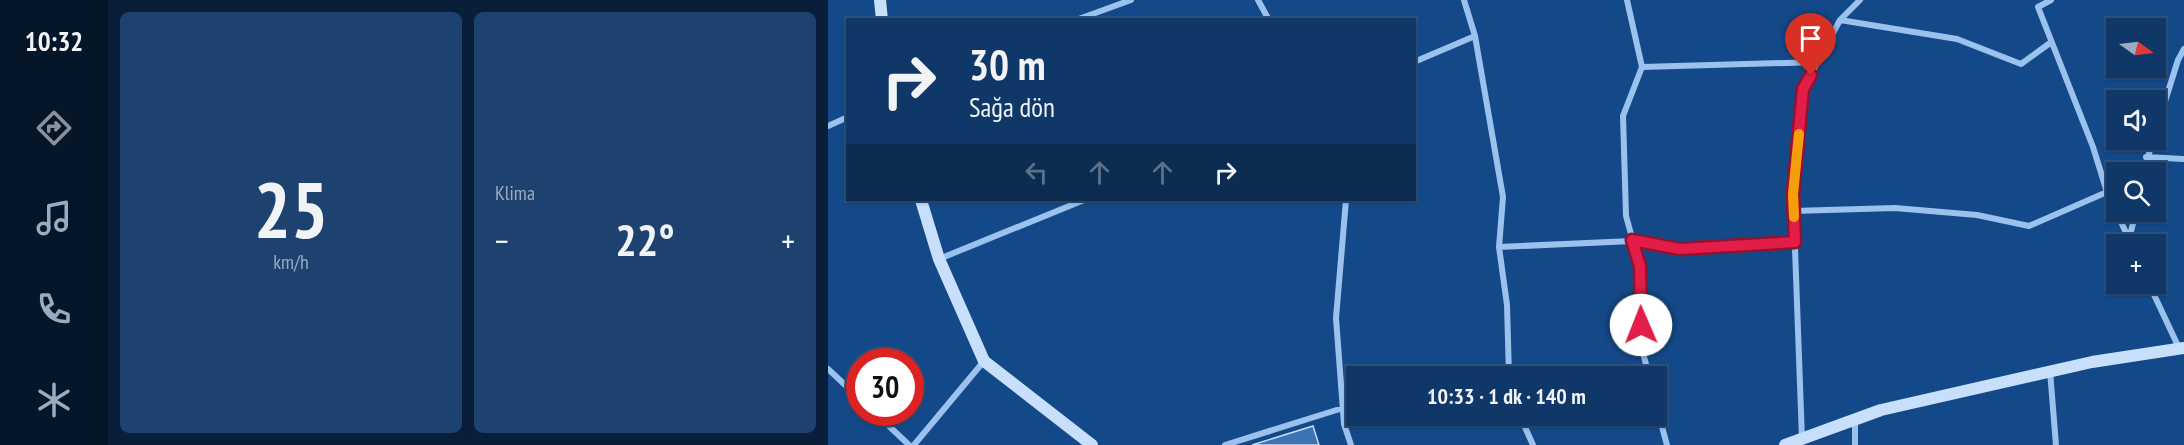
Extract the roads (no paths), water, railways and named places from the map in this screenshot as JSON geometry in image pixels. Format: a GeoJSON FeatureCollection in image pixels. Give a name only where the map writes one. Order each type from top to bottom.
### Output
{"type":"FeatureCollection","features":[{"type":"Feature","properties":{"kind":"main road"},"geometry":{"type":"LineString","coordinates":[[880,0],[882,18]]}},
{"type":"Feature","properties":{"kind":"main road"},"geometry":{"type":"LineString","coordinates":[[921,201],[939,259],[984,361],[1092,445]]}},
{"type":"Feature","properties":{"kind":"main road"},"geometry":{"type":"LineString","coordinates":[[1785,445],[1881,410],[2092,362],[2182,348]]}},
{"type":"Feature","properties":{"kind":"street"},"geometry":{"type":"LineString","coordinates":[[1082,18],[1131,0]]}},
{"type":"Feature","properties":{"kind":"street"},"geometry":{"type":"LineString","coordinates":[[1258,0],[1268,18]]}},
{"type":"Feature","properties":{"kind":"street"},"geometry":{"type":"LineString","coordinates":[[1464,0],[1475,36],[1503,197],[1499,247],[1507,305],[1509,366]]}},
{"type":"Feature","properties":{"kind":"street"},"geometry":{"type":"LineString","coordinates":[[1627,0],[1642,67],[1623,116],[1626,216],[1640,266],[1641,345],[1646,366]]}},
{"type":"Feature","properties":{"kind":"street"},"geometry":{"type":"LineString","coordinates":[[1802,439],[1793,211],[1803,89],[1840,20],[1860,0]]}},
{"type":"Feature","properties":{"kind":"street"},"geometry":{"type":"LineString","coordinates":[[2051,0],[2037,4],[2050,43],[2093,147],[2106,189]]}},
{"type":"Feature","properties":{"kind":"street"},"geometry":{"type":"LineString","coordinates":[[1840,20],[1956,39],[2021,64],[2050,43]]}},
{"type":"Feature","properties":{"kind":"street"},"geometry":{"type":"LineString","coordinates":[[1416,61],[1475,36]]}},
{"type":"Feature","properties":{"kind":"street"},"geometry":{"type":"LineString","coordinates":[[2166,98],[2178,60],[2184,49]]}},
{"type":"Feature","properties":{"kind":"street"},"geometry":{"type":"LineString","coordinates":[[1642,67],[1818,62]]}},
{"type":"Feature","properties":{"kind":"street"},"geometry":{"type":"LineString","coordinates":[[828,126],[846,118]]}},
{"type":"Feature","properties":{"kind":"street"},"geometry":{"type":"LineString","coordinates":[[2146,162],[2148,150]]}},
{"type":"Feature","properties":{"kind":"street"},"geometry":{"type":"LineString","coordinates":[[2146,157],[2184,159]]}},
{"type":"Feature","properties":{"kind":"street"},"geometry":{"type":"LineString","coordinates":[[1793,211],[1896,208],[1977,215],[2029,226],[2106,192]]}},
{"type":"Feature","properties":{"kind":"street"},"geometry":{"type":"LineString","coordinates":[[939,259],[1082,201]]}},
{"type":"Feature","properties":{"kind":"street"},"geometry":{"type":"LineString","coordinates":[[1346,201],[1336,318],[1344,424],[1351,445]]}},
{"type":"Feature","properties":{"kind":"street"},"geometry":{"type":"LineString","coordinates":[[1499,247],[1632,240],[1680,249],[1795,242]]}},
{"type":"Feature","properties":{"kind":"street"},"geometry":{"type":"LineString","coordinates":[[2154,294],[2182,348]]}},
{"type":"Feature","properties":{"kind":"street"},"geometry":{"type":"LineString","coordinates":[[914,445],[984,361]]}},
{"type":"Feature","properties":{"kind":"street"},"geometry":{"type":"LineString","coordinates":[[828,369],[846,386]]}},
{"type":"Feature","properties":{"kind":"street"},"geometry":{"type":"LineString","coordinates":[[2050,371],[2056,445]]}},
{"type":"Feature","properties":{"kind":"street"},"geometry":{"type":"LineString","coordinates":[[1225,445],[1343,408]]}},
{"type":"Feature","properties":{"kind":"street"},"geometry":{"type":"LineString","coordinates":[[1855,420],[1855,445]]}},
{"type":"Feature","properties":{"kind":"street"},"geometry":{"type":"LineString","coordinates":[[889,426],[909,445]]}},
{"type":"Feature","properties":{"kind":"street"},"geometry":{"type":"LineString","coordinates":[[1524,426],[1533,445]]}},
{"type":"Feature","properties":{"kind":"street"},"geometry":{"type":"LineString","coordinates":[[1662,426],[1667,445]]}}]}
